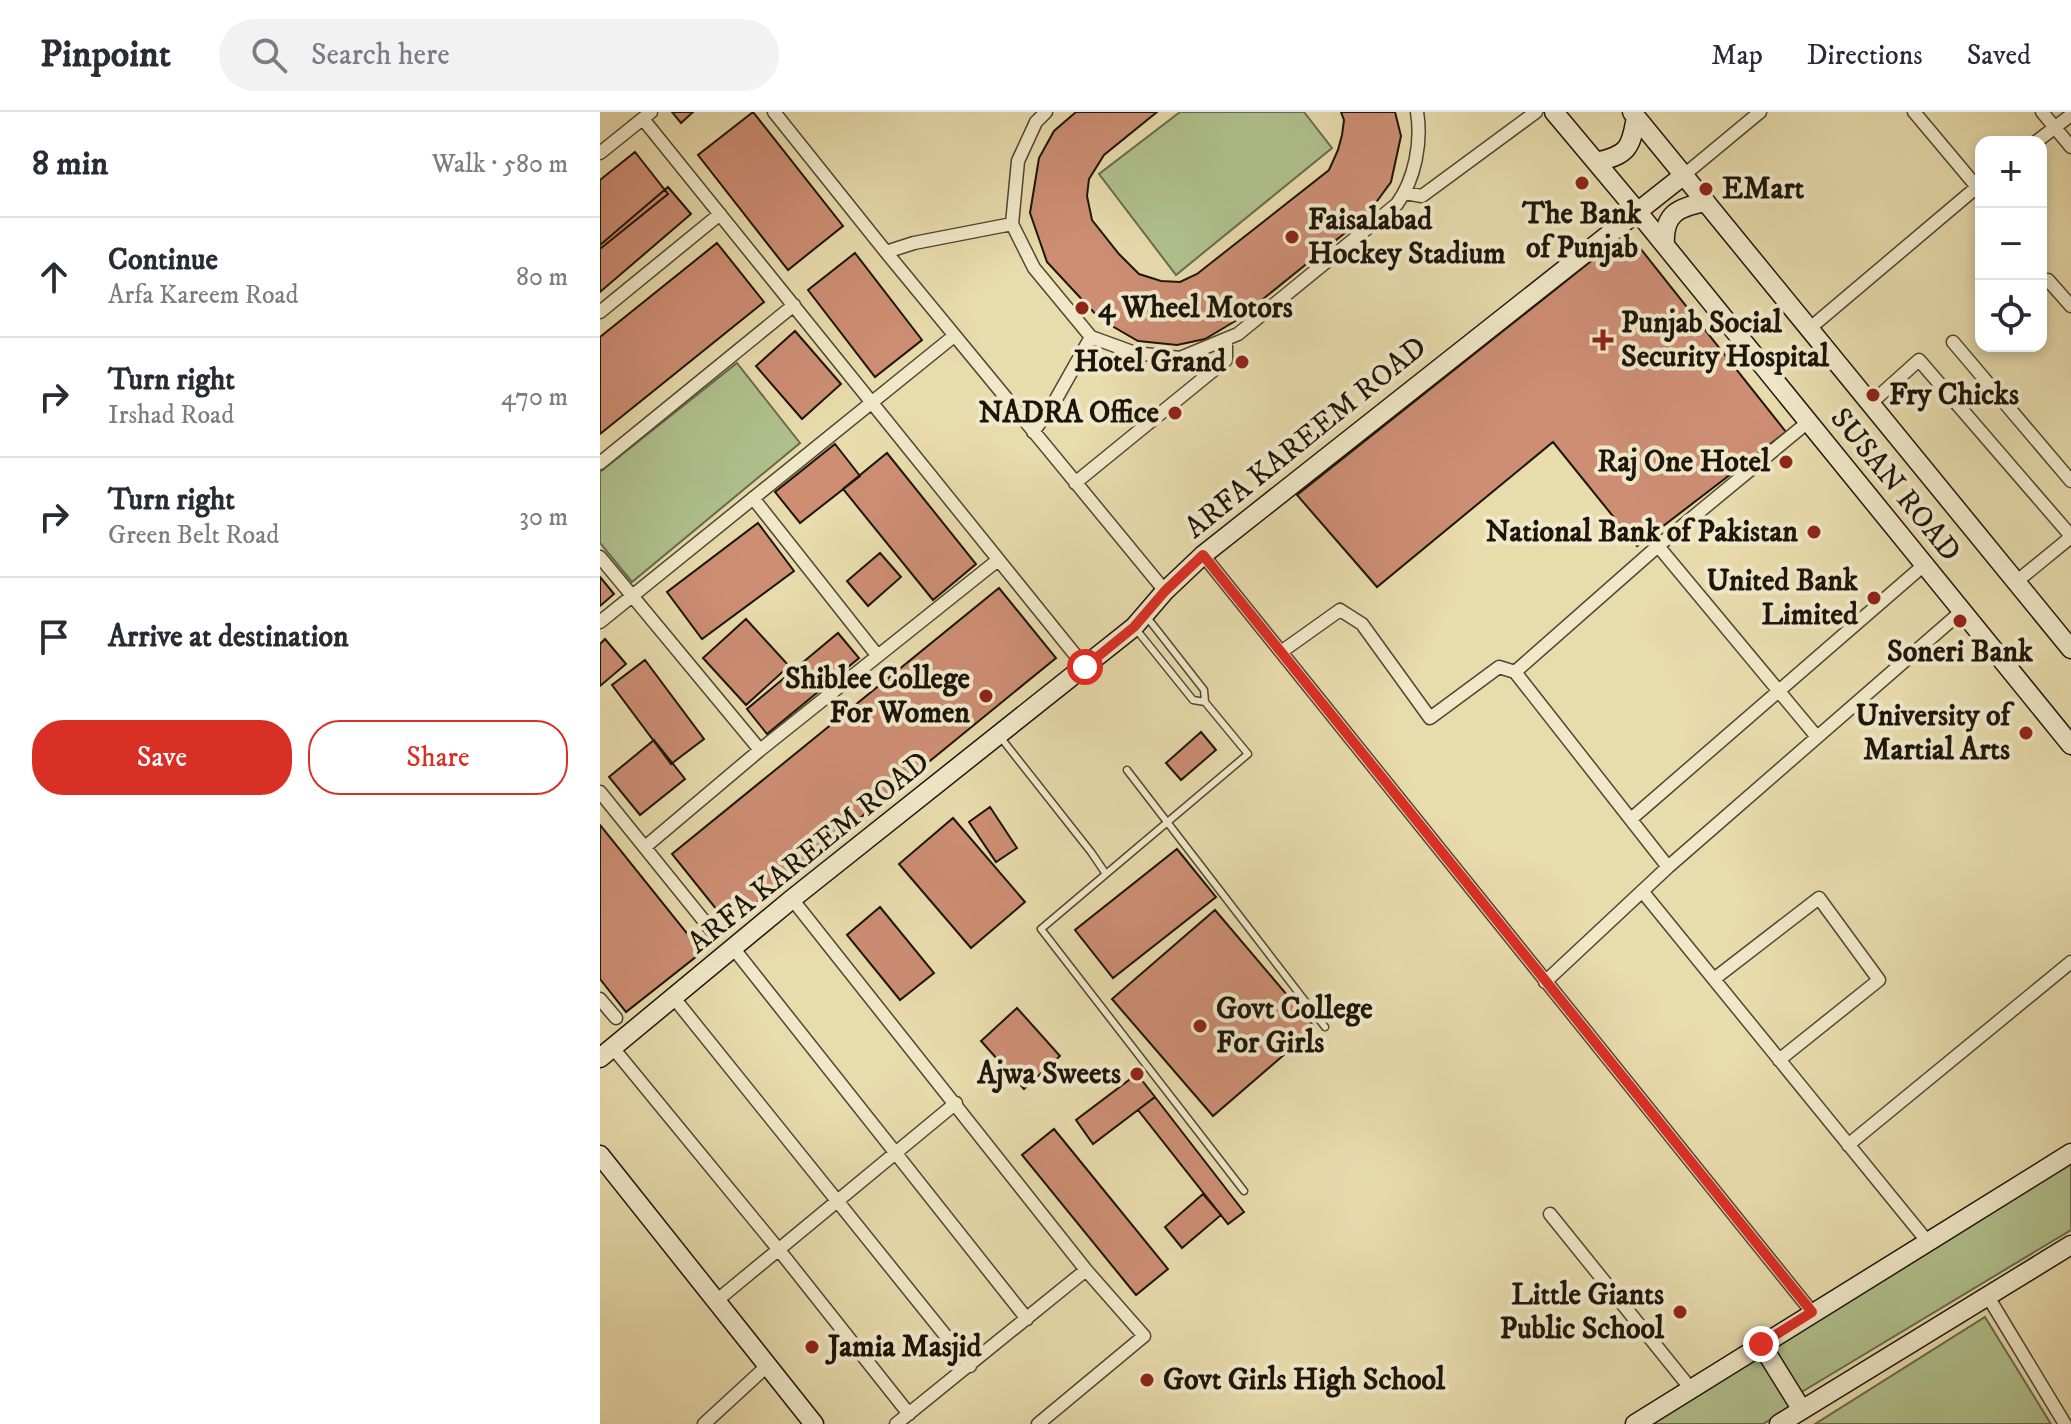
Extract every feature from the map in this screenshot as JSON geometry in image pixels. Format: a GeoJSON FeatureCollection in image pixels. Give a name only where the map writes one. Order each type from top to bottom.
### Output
{"type":"FeatureCollection","features":[{"type":"Feature","properties":{"kind":"street"},"geometry":{"type":"LineString","coordinates":[[774,112],[1165,591]]}},
{"type":"Feature","properties":{"kind":"street"},"geometry":{"type":"LineString","coordinates":[[1046,112],[1036,122],[1018,161],[1012,224],[1034,268],[1091,337],[1135,353],[1180,358],[1238,334],[1397,204],[1405,193],[1417,154],[1417,112]]}},
{"type":"Feature","properties":{"kind":"street"},"geometry":{"type":"LineString","coordinates":[[1405,193],[1422,196],[1536,112]]}},
{"type":"Feature","properties":{"kind":"street","name":"SUSAN ROAD"},"geometry":{"type":"LineString","coordinates":[[1554,112],[2071,745]]}},
{"type":"Feature","properties":{"kind":"street"},"geometry":{"type":"LineString","coordinates":[[1684,175],[1760,112]]}},
{"type":"Feature","properties":{"kind":"street"},"geometry":{"type":"LineString","coordinates":[[1914,112],[1975,181]]}},
{"type":"Feature","properties":{"kind":"street"},"geometry":{"type":"LineString","coordinates":[[2042,112],[2071,147]]}},
{"type":"Feature","properties":{"kind":"street"},"geometry":{"type":"LineString","coordinates":[[600,153],[647,115],[720,214],[1085,667]]}},
{"type":"Feature","properties":{"kind":"street"},"geometry":{"type":"LineString","coordinates":[[1596,162],[1615,158],[1625,152],[1633,138],[1634,115]]}},
{"type":"Feature","properties":{"kind":"street","name":"SUSAN ROAD"},"geometry":{"type":"LineString","coordinates":[[1634,115],[2071,649]]}},
{"type":"Feature","properties":{"kind":"street"},"geometry":{"type":"LineString","coordinates":[[2044,136],[2071,115]]}},
{"type":"Feature","properties":{"kind":"street","name":"ARFA KAREEM ROAD"},"geometry":{"type":"LineString","coordinates":[[604,1053],[792,899],[1085,667],[1140,621],[1165,591],[1203,555],[1684,175]]}},
{"type":"Feature","properties":{"kind":"street"},"geometry":{"type":"LineString","coordinates":[[1809,329],[1975,189]]}},
{"type":"Feature","properties":{"kind":"street"},"geometry":{"type":"LineString","coordinates":[[1665,245],[1664,230],[1672,215],[1687,206],[1706,202]]}},
{"type":"Feature","properties":{"kind":"street"},"geometry":{"type":"LineString","coordinates":[[600,312],[720,214]]}},
{"type":"Feature","properties":{"kind":"street"},"geometry":{"type":"LineString","coordinates":[[886,252],[914,243],[1012,224]]}},
{"type":"Feature","properties":{"kind":"street"},"geometry":{"type":"LineString","coordinates":[[2048,280],[2071,306]]}},
{"type":"Feature","properties":{"kind":"street"},"geometry":{"type":"LineString","coordinates":[[600,463],[794,305]]}},
{"type":"Feature","properties":{"kind":"street"},"geometry":{"type":"LineString","coordinates":[[600,622],[954,336]]}},
{"type":"Feature","properties":{"kind":"street"},"geometry":{"type":"LineString","coordinates":[[1033,432],[1051,408],[1091,337]]}},
{"type":"Feature","properties":{"kind":"street"},"geometry":{"type":"LineString","coordinates":[[1075,483],[1226,360],[1226,341]]}},
{"type":"Feature","properties":{"kind":"street"},"geometry":{"type":"LineString","coordinates":[[1953,342],[2071,481]]}},
{"type":"Feature","properties":{"kind":"street"},"geometry":{"type":"LineString","coordinates":[[1870,404],[1919,360],[2071,536],[2016,582]]}},
{"type":"Feature","properties":{"kind":"street"},"geometry":{"type":"LineString","coordinates":[[1515,672],[1658,546],[1808,422]]}},
{"type":"Feature","properties":{"kind":"street"},"geometry":{"type":"LineString","coordinates":[[753,498],[877,655]]}},
{"type":"Feature","properties":{"kind":"street"},"geometry":{"type":"LineString","coordinates":[[1658,546],[1817,737]]}},
{"type":"Feature","properties":{"kind":"street"},"geometry":{"type":"LineString","coordinates":[[1203,555],[1812,1312]]}},
{"type":"Feature","properties":{"kind":"street"},"geometry":{"type":"LineString","coordinates":[[600,557],[760,750]]}},
{"type":"Feature","properties":{"kind":"street"},"geometry":{"type":"LineString","coordinates":[[645,847],[760,750],[998,560]]}},
{"type":"Feature","properties":{"kind":"street"},"geometry":{"type":"LineString","coordinates":[[1631,819],[1924,565]]}},
{"type":"Feature","properties":{"kind":"street"},"geometry":{"type":"LineString","coordinates":[[1281,652],[1340,610],[1362,624],[1430,718],[1499,667],[1515,672],[1668,867]]}},
{"type":"Feature","properties":{"kind":"street"},"geometry":{"type":"LineString","coordinates":[[1545,982],[1668,867],[1962,611]]}},
{"type":"Feature","properties":{"kind":"street"},"geometry":{"type":"LineString","coordinates":[[600,792],[713,932]]}},
{"type":"Feature","properties":{"kind":"street"},"geometry":{"type":"LineString","coordinates":[[1642,891],[1927,1241]]}},
{"type":"Feature","properties":{"kind":"street"},"geometry":{"type":"LineString","coordinates":[[1714,979],[1819,898],[1879,980],[1779,1060]]}},
{"type":"Feature","properties":{"kind":"street"},"geometry":{"type":"LineString","coordinates":[[792,899],[1086,1270],[1144,1336],[1038,1424]]}},
{"type":"Feature","properties":{"kind":"street"},"geometry":{"type":"LineString","coordinates":[[734,949],[898,1152],[1027,1319]]}},
{"type":"Feature","properties":{"kind":"street"},"geometry":{"type":"LineString","coordinates":[[1848,1145],[2071,962]]}},
{"type":"Feature","properties":{"kind":"street"},"geometry":{"type":"LineString","coordinates":[[674,998],[970,1366]]}},
{"type":"Feature","properties":{"kind":"street"},"geometry":{"type":"LineString","coordinates":[[600,999],[616,1018]]}},
{"type":"Feature","properties":{"kind":"street"},"geometry":{"type":"LineString","coordinates":[[604,1053],[779,1250],[909,1414]]}},
{"type":"Feature","properties":{"kind":"street"},"geometry":{"type":"LineString","coordinates":[[715,1302],[956,1103]]}},
{"type":"Feature","properties":{"kind":"street"},"geometry":{"type":"LineString","coordinates":[[1635,1424],[2071,1153]]}},
{"type":"Feature","properties":{"kind":"street"},"geometry":{"type":"LineString","coordinates":[[600,1155],[814,1424]]}},
{"type":"Feature","properties":{"kind":"street"},"geometry":{"type":"LineString","coordinates":[[1550,1214],[1691,1389]]}},
{"type":"Feature","properties":{"kind":"street"},"geometry":{"type":"LineString","coordinates":[[1779,1424],[2071,1245]]}},
{"type":"Feature","properties":{"kind":"street"},"geometry":{"type":"LineString","coordinates":[[896,1424],[1086,1270]]}},
{"type":"Feature","properties":{"kind":"street"},"geometry":{"type":"LineString","coordinates":[[1987,1295],[2065,1424]]}},
{"type":"Feature","properties":{"kind":"street"},"geometry":{"type":"LineString","coordinates":[[1761,1344],[1802,1410]]}},
{"type":"Feature","properties":{"kind":"street"},"geometry":{"type":"LineString","coordinates":[[704,1424],[767,1366]]}},
{"type":"Feature","properties":{"kind":"lane"},"geometry":{"type":"LineString","coordinates":[[1140,621],[1204,690],[1205,702],[1248,754],[1041,929],[1244,1191]]}},
{"type":"Feature","properties":{"kind":"lane"},"geometry":{"type":"LineString","coordinates":[[1140,621],[1193,700],[1205,702]]}},
{"type":"Feature","properties":{"kind":"lane"},"geometry":{"type":"LineString","coordinates":[[999,736],[1106,874]]}},
{"type":"Feature","properties":{"kind":"lane"},"geometry":{"type":"LineString","coordinates":[[1127,770],[1325,1027]]}},
{"type":"Feature","properties":{"kind":"green space"},"geometry":{"type":"Polygon","coordinates":[[[1180,112],[1304,112],[1332,148],[1176,275],[1099,174],[1180,112]]]}},
{"type":"Feature","properties":{"kind":"green space"},"geometry":{"type":"Polygon","coordinates":[[[737,363],[800,443],[632,582],[600,543],[600,472],[737,363]]]}},
{"type":"Feature","properties":{"kind":"green space"},"geometry":{"type":"Polygon","coordinates":[[[2071,1160],[2071,1230],[1800,1393],[1770,1345],[2071,1160]]]}},
{"type":"Feature","properties":{"kind":"green space"},"geometry":{"type":"Polygon","coordinates":[[[1985,1317],[2051,1424],[1815,1424],[1985,1317]]]}},
{"type":"Feature","properties":{"kind":"green space"},"geometry":{"type":"Polygon","coordinates":[[[1757,1353],[1792,1406],[1763,1424],[1647,1424],[1757,1353]]]}},
{"type":"Feature","properties":{"kind":"building"},"geometry":{"type":"Polygon","coordinates":[[[672,112],[693,112],[681,123],[672,112]]]}},
{"type":"Feature","properties":{"kind":"building"},"geometry":{"type":"Polygon","coordinates":[[[753,112],[843,226],[788,270],[698,155],[753,112]]]}},
{"type":"Feature","properties":{"kind":"building","name":"Faisalabad Hockey Stadium"},"geometry":{"type":"Polygon","coordinates":[[[1076,112],[1157,112],[1104,155],[1089,179],[1087,196],[1092,220],[1119,254],[1139,274],[1161,281],[1180,282],[1197,274],[1329,170],[1342,135],[1344,120],[1341,112],[1395,112],[1401,136],[1391,182],[1366,216],[1237,320],[1205,339],[1177,345],[1138,341],[1100,319],[1047,262],[1030,213],[1039,158],[1054,131],[1076,112]]]}},
{"type":"Feature","properties":{"kind":"building"},"geometry":{"type":"Polygon","coordinates":[[[635,152],[668,194],[600,249],[600,180],[635,152]]]}},
{"type":"Feature","properties":{"kind":"building"},"geometry":{"type":"Polygon","coordinates":[[[668,187],[691,214],[600,292],[600,245],[668,187]]]}},
{"type":"Feature","properties":{"kind":"building"},"geometry":{"type":"Polygon","coordinates":[[[717,243],[764,302],[600,434],[600,337],[717,243]]]}},
{"type":"Feature","properties":{"kind":"building","name":"Punjab Social Security Hospital"},"geometry":{"type":"Polygon","coordinates":[[[1610,246],[1640,248],[1786,432],[1637,546],[1553,442],[1377,587],[1297,495],[1610,246]]]}},
{"type":"Feature","properties":{"kind":"building"},"geometry":{"type":"Polygon","coordinates":[[[855,253],[922,340],[875,377],[808,290],[855,253]]]}},
{"type":"Feature","properties":{"kind":"building"},"geometry":{"type":"Polygon","coordinates":[[[795,331],[841,384],[802,419],[756,366],[795,331]]]}},
{"type":"Feature","properties":{"kind":"building"},"geometry":{"type":"Polygon","coordinates":[[[835,444],[860,476],[800,523],[775,492],[835,444]]]}},
{"type":"Feature","properties":{"kind":"building"},"geometry":{"type":"Polygon","coordinates":[[[887,453],[976,564],[933,600],[843,489],[887,453]]]}},
{"type":"Feature","properties":{"kind":"building"},"geometry":{"type":"Polygon","coordinates":[[[758,523],[794,571],[702,639],[667,592],[758,523]]]}},
{"type":"Feature","properties":{"kind":"building"},"geometry":{"type":"Polygon","coordinates":[[[880,553],[901,577],[868,606],[847,581],[880,553]]]}},
{"type":"Feature","properties":{"kind":"building"},"geometry":{"type":"Polygon","coordinates":[[[600,577],[614,594],[600,606],[600,577]]]}},
{"type":"Feature","properties":{"kind":"building"},"geometry":{"type":"Polygon","coordinates":[[[999,588],[1056,658],[729,925],[672,854],[999,588]]]}},
{"type":"Feature","properties":{"kind":"building"},"geometry":{"type":"Polygon","coordinates":[[[746,619],[789,666],[746,705],[703,658],[746,619]]]}},
{"type":"Feature","properties":{"kind":"building"},"geometry":{"type":"Polygon","coordinates":[[[838,633],[859,658],[767,734],[747,709],[838,633]]]}},
{"type":"Feature","properties":{"kind":"building"},"geometry":{"type":"Polygon","coordinates":[[[605,639],[626,664],[600,686],[600,644],[605,639]]]}},
{"type":"Feature","properties":{"kind":"building"},"geometry":{"type":"Polygon","coordinates":[[[645,660],[704,739],[671,764],[612,685],[645,660]]]}},
{"type":"Feature","properties":{"kind":"building"},"geometry":{"type":"Polygon","coordinates":[[[1201,732],[1216,750],[1181,780],[1166,763],[1201,732]]]}},
{"type":"Feature","properties":{"kind":"building"},"geometry":{"type":"Polygon","coordinates":[[[654,740],[685,779],[640,815],[609,777],[654,740]]]}},
{"type":"Feature","properties":{"kind":"building"},"geometry":{"type":"Polygon","coordinates":[[[990,807],[1017,848],[996,862],[969,822],[990,807]]]}},
{"type":"Feature","properties":{"kind":"building"},"geometry":{"type":"Polygon","coordinates":[[[953,818],[1025,902],[971,948],[899,864],[953,818]]]}},
{"type":"Feature","properties":{"kind":"building"},"geometry":{"type":"Polygon","coordinates":[[[600,825],[702,952],[626,1012],[600,979],[600,825]]]}},
{"type":"Feature","properties":{"kind":"building"},"geometry":{"type":"Polygon","coordinates":[[[1177,849],[1216,897],[1113,978],[1075,930],[1177,849]]]}},
{"type":"Feature","properties":{"kind":"building"},"geometry":{"type":"Polygon","coordinates":[[[880,907],[934,973],[900,1000],[847,935],[880,907]]]}},
{"type":"Feature","properties":{"kind":"building"},"geometry":{"type":"Polygon","coordinates":[[[1215,910],[1315,1028],[1213,1116],[1112,999],[1215,910]]]}},
{"type":"Feature","properties":{"kind":"building"},"geometry":{"type":"Polygon","coordinates":[[[1017,1008],[1060,1056],[1024,1089],[981,1041],[1017,1008]]]}},
{"type":"Feature","properties":{"kind":"building"},"geometry":{"type":"Polygon","coordinates":[[[1137,1074],[1155,1097],[1093,1144],[1076,1120],[1137,1074]]]}},
{"type":"Feature","properties":{"kind":"building"},"geometry":{"type":"Polygon","coordinates":[[[1155,1097],[1244,1212],[1228,1224],[1138,1110],[1155,1097]]]}},
{"type":"Feature","properties":{"kind":"building"},"geometry":{"type":"Polygon","coordinates":[[[1054,1129],[1168,1269],[1136,1295],[1022,1155],[1054,1129]]]}},
{"type":"Feature","properties":{"kind":"building"},"geometry":{"type":"Polygon","coordinates":[[[1203,1194],[1221,1215],[1182,1248],[1165,1227],[1203,1194]]]}},
{"type":"Feature","properties":{"kind":"place","name":"The Bank of Punjab"},"geometry":{"type":"Point","coordinates":[1582,183]}},
{"type":"Feature","properties":{"kind":"place","name":"EMart"},"geometry":{"type":"Point","coordinates":[1706,189]}},
{"type":"Feature","properties":{"kind":"place","name":"Faisalabad Hockey Stadium"},"geometry":{"type":"Point","coordinates":[1292,237]}},
{"type":"Feature","properties":{"kind":"place","name":"4 Wheel Motors"},"geometry":{"type":"Point","coordinates":[1082,308]}},
{"type":"Feature","properties":{"kind":"place","name":"Punjab Social Security Hospital"},"geometry":{"type":"Point","coordinates":[1603,340]}},
{"type":"Feature","properties":{"kind":"place","name":"Hotel Grand"},"geometry":{"type":"Point","coordinates":[1242,362]}},
{"type":"Feature","properties":{"kind":"place","name":"Fry Chicks"},"geometry":{"type":"Point","coordinates":[1873,395]}},
{"type":"Feature","properties":{"kind":"place","name":"NADRA Office"},"geometry":{"type":"Point","coordinates":[1175,413]}},
{"type":"Feature","properties":{"kind":"place","name":"Raj One Hotel"},"geometry":{"type":"Point","coordinates":[1786,462]}},
{"type":"Feature","properties":{"kind":"place","name":"National Bank of Pakistan"},"geometry":{"type":"Point","coordinates":[1814,532]}},
{"type":"Feature","properties":{"kind":"place","name":"United Bank Limited"},"geometry":{"type":"Point","coordinates":[1874,598]}},
{"type":"Feature","properties":{"kind":"place","name":"Soneri Bank"},"geometry":{"type":"Point","coordinates":[1960,621]}},
{"type":"Feature","properties":{"kind":"place","name":"Shiblee College For Women"},"geometry":{"type":"Point","coordinates":[986,696]}},
{"type":"Feature","properties":{"kind":"place","name":"University of Martial Arts"},"geometry":{"type":"Point","coordinates":[2026,733]}},
{"type":"Feature","properties":{"kind":"place","name":"Govt College For Girls"},"geometry":{"type":"Point","coordinates":[1200,1026]}},
{"type":"Feature","properties":{"kind":"place","name":"Ajwa Sweets"},"geometry":{"type":"Point","coordinates":[1137,1074]}},
{"type":"Feature","properties":{"kind":"place","name":"Little Giants Public School"},"geometry":{"type":"Point","coordinates":[1680,1312]}},
{"type":"Feature","properties":{"kind":"place","name":"Jamia Masjid"},"geometry":{"type":"Point","coordinates":[812,1347]}},
{"type":"Feature","properties":{"kind":"place","name":"Govt Girls High School"},"geometry":{"type":"Point","coordinates":[1147,1380]}},
{"type":"Feature","properties":{"kind":"route"},"geometry":{"type":"LineString","coordinates":[[1085,667],[1134,627],[1165,591],[1203,555],[1812,1312],[1761,1344]]}}]}
